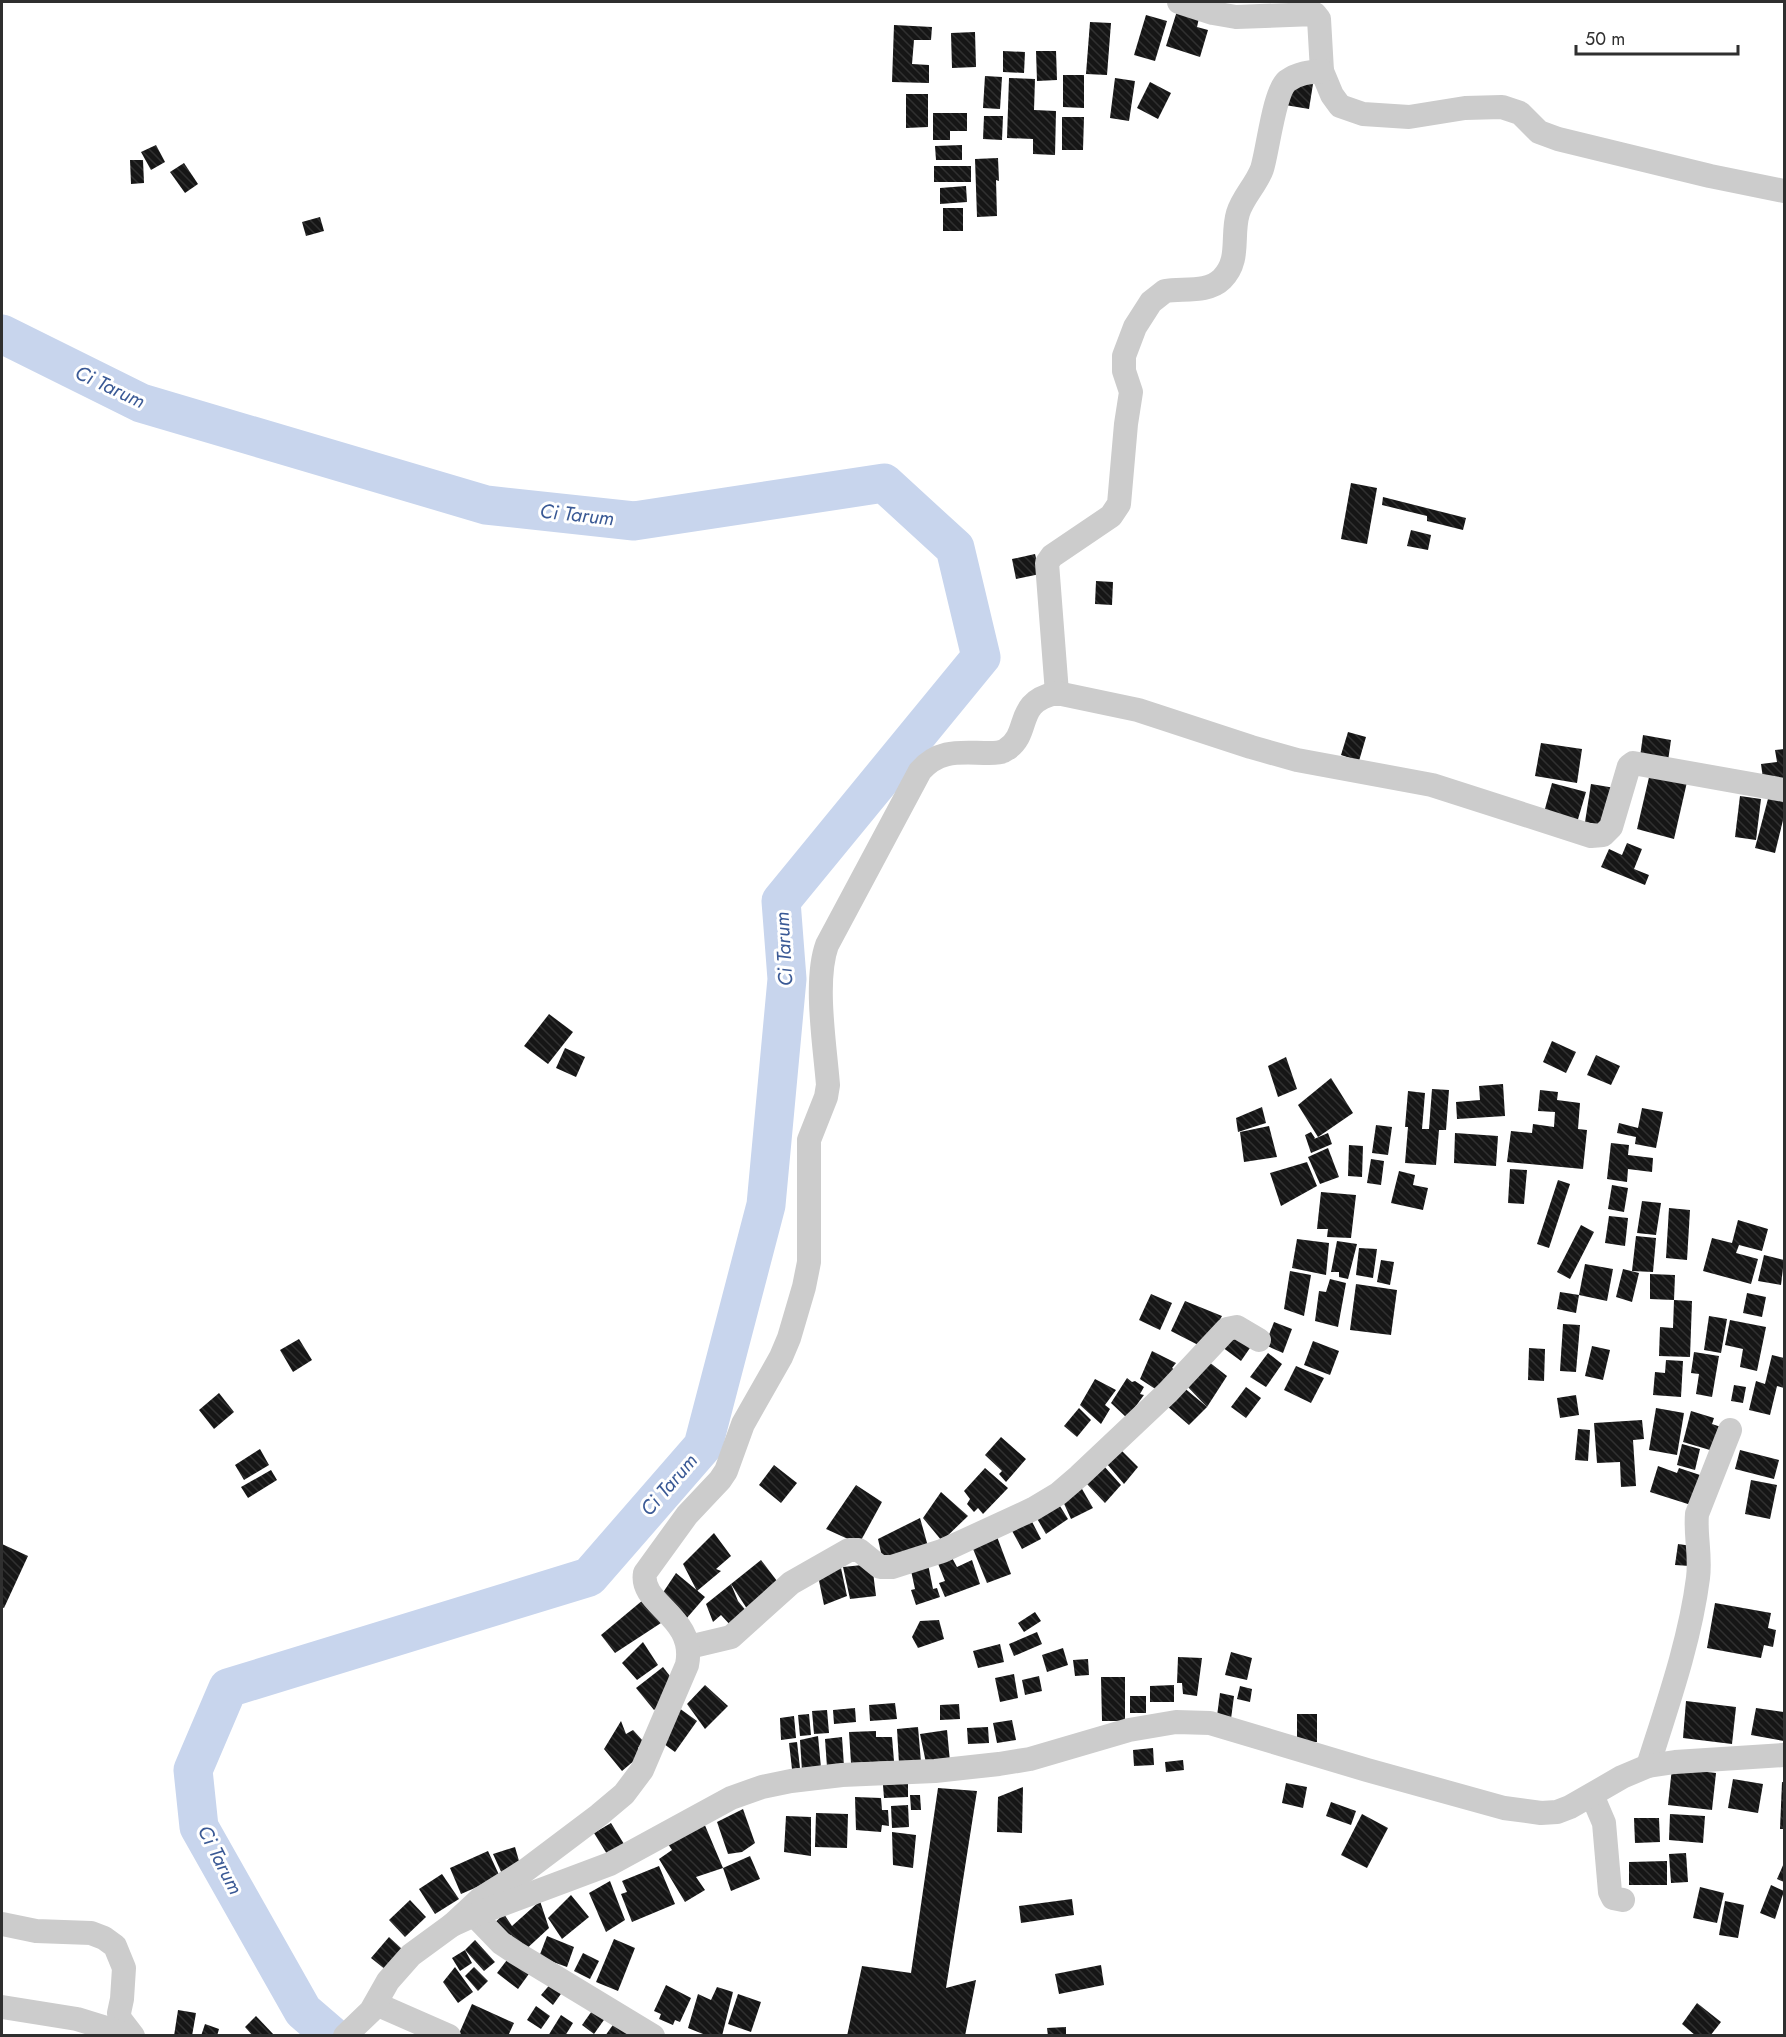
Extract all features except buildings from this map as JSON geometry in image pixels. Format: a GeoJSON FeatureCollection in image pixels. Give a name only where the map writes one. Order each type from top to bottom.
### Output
{"type":"FeatureCollection","features":[{"type":"Feature","properties":{"kind":"street"},"geometry":{"type":"LineString","coordinates":[[1179,2],[1213,13],[1236,16],[1315,14],[1319,19],[1322,71],[1332,95],[1340,105],[1350,111],[1408,117],[1465,108],[1502,107],[1520,113],[1539,132],[1558,139],[1710,176],[1785,191]]}},
{"type":"Feature","properties":{"kind":"street"},"geometry":{"type":"LineString","coordinates":[[1057,693],[1047,563],[1052,556],[1111,516],[1119,504],[1131,392],[1124,363],[1126,347],[1135,327],[1151,302],[1160,294],[1165,291],[1203,288],[1214,284],[1229,270],[1234,254],[1238,212],[1261,171],[1281,89],[1294,76],[1322,71]]}},
{"type":"Feature","properties":{"kind":"street"},"geometry":{"type":"LineString","coordinates":[[452,1925],[480,1899],[526,1870],[600,1815],[624,1794],[642,1770],[687,1665],[689,1647],[686,1636],[651,1594],[645,1584],[644,1576],[687,1515],[726,1471],[743,1424],[785,1347],[804,1287],[809,1262],[809,1140],[826,1097],[828,1085],[820,982],[823,955],[826,945],[920,771],[927,763],[948,753],[998,753],[1006,750],[1015,740],[1033,703],[1047,695],[1057,693],[1138,710],[1297,760],[1432,785],[1591,836],[1604,835],[1611,827],[1629,766],[1633,763],[1785,790]]}},
{"type":"Feature","properties":{"kind":"street"},"geometry":{"type":"LineString","coordinates":[[689,1647],[731,1637],[791,1583],[849,1550],[860,1550],[880,1567],[892,1567],[942,1551],[1033,1509],[1058,1494],[1079,1476],[1168,1392],[1227,1329],[1237,1328],[1259,1340]]}},
{"type":"Feature","properties":{"kind":"street"},"geometry":{"type":"LineString","coordinates":[[1648,1766],[1691,1618],[1700,1557],[1696,1528],[1697,1514],[1730,1430]]}},
{"type":"Feature","properties":{"kind":"street"},"geometry":{"type":"LineString","coordinates":[[345,2036],[374,2007],[396,1970],[429,1940],[452,1925],[610,1864],[731,1798],[769,1785],[842,1775],[936,1771],[1016,1762],[1129,1730],[1176,1722],[1199,1722],[1225,1726],[1272,1743],[1367,1770],[1504,1808],[1532,1813],[1557,1812],[1622,1777],[1648,1766],[1675,1762],[1785,1755]]}},
{"type":"Feature","properties":{"kind":"street"},"geometry":{"type":"LineString","coordinates":[[1592,1795],[1604,1823],[1610,1892],[1613,1898],[1623,1900]]}},
{"type":"Feature","properties":{"kind":"street"},"geometry":{"type":"LineString","coordinates":[[474,1915],[501,1942],[516,1953],[653,2036]]}},
{"type":"Feature","properties":{"kind":"street"},"geometry":{"type":"LineString","coordinates":[[2,1924],[36,1931],[91,1933],[115,1946],[124,1968],[120,2019],[133,2036]]}},
{"type":"Feature","properties":{"kind":"street"},"geometry":{"type":"LineString","coordinates":[[2,2007],[77,2019],[133,2036]]}},
{"type":"Feature","properties":{"kind":"street"},"geometry":{"type":"LineString","coordinates":[[374,2007],[449,2036]]}},
{"type":"Feature","properties":{"kind":"waterway","name":"Ci Tarum"},"geometry":{"type":"LineString","coordinates":[[2,334],[141,403],[486,505],[634,521],[884,483],[955,548],[981,657],[781,901],[787,979],[766,1205],[703,1446],[589,1577],[228,1688],[193,1770],[199,1827],[303,2011],[332,2036]]}}]}
